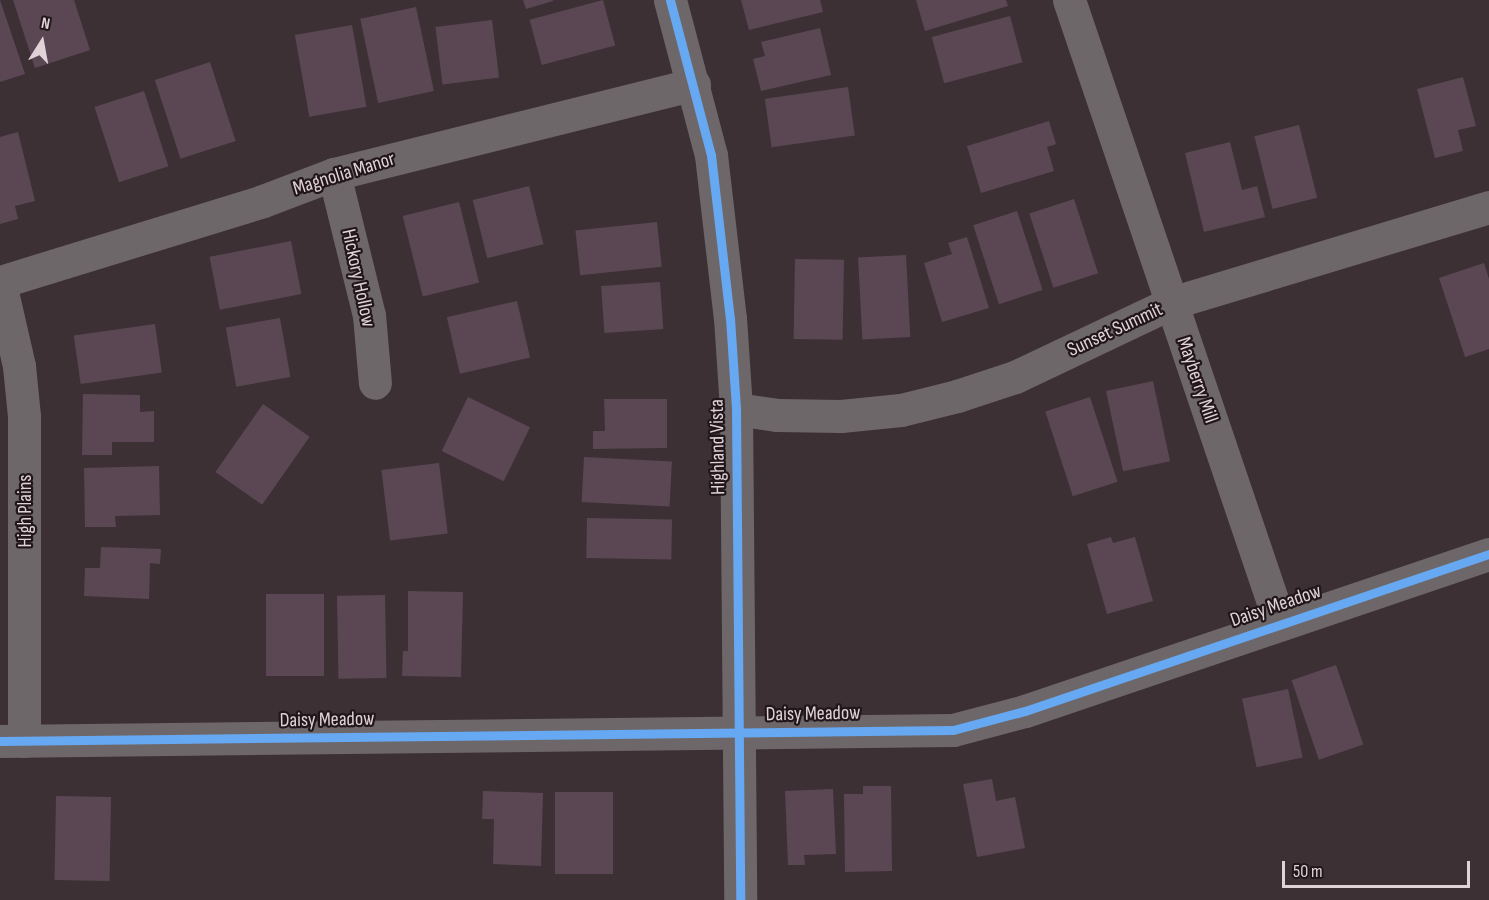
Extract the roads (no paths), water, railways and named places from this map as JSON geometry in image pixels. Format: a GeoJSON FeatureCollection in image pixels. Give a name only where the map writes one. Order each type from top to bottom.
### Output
{"type":"FeatureCollection","features":[{"type":"Feature","properties":{"kind":"street","name":"Highland Vista"},"geometry":{"type":"LineString","coordinates":[[670,0],[711,155],[736,409],[741,733],[740,900]]}},
{"type":"Feature","properties":{"kind":"street","name":"Mayberry Mill"},"geometry":{"type":"LineString","coordinates":[[1069,0],[1280,623]]}},
{"type":"Feature","properties":{"kind":"street","name":"Magnolia Manor"},"geometry":{"type":"LineString","coordinates":[[0,282],[263,201],[334,174],[694,84]]}},
{"type":"Feature","properties":{"kind":"street","name":"Hickory Hollow"},"geometry":{"type":"LineString","coordinates":[[334,174],[369,315],[375,384]]}},
{"type":"Feature","properties":{"kind":"street","name":"Sunset Summit"},"geometry":{"type":"LineString","coordinates":[[736,409],[777,415],[842,416],[901,410],[946,399],[1015,377],[1171,303],[1489,207]]}},
{"type":"Feature","properties":{"kind":"street","name":"High Plains"},"geometry":{"type":"LineString","coordinates":[[0,282],[19,366],[24,417],[12,741]]}},
{"type":"Feature","properties":{"kind":"street","name":"Daisy Meadow"},"geometry":{"type":"LineString","coordinates":[[12,741],[953,730],[1016,714],[1489,554]]}}]}
